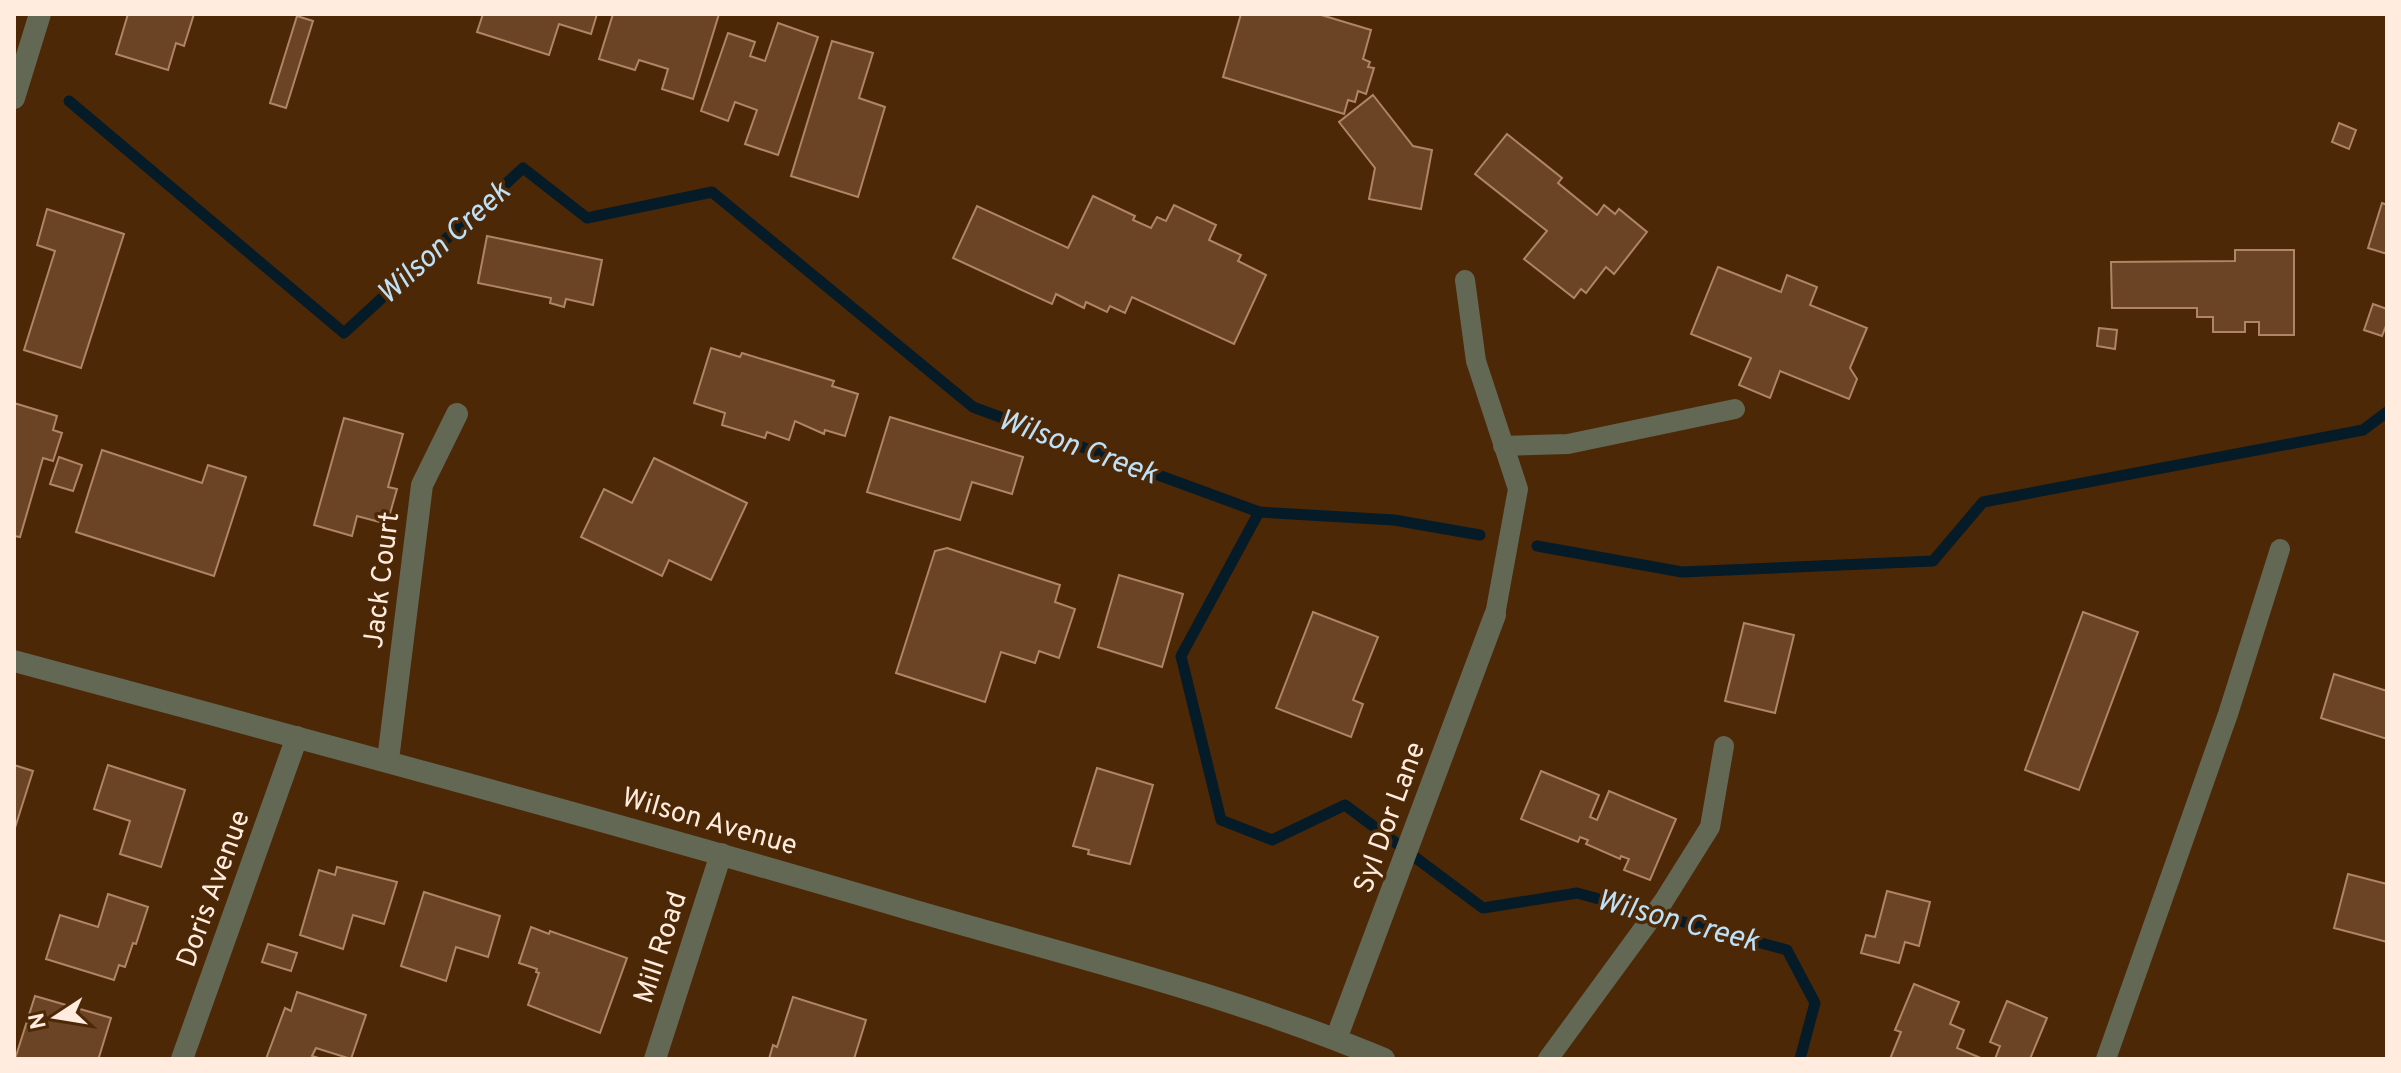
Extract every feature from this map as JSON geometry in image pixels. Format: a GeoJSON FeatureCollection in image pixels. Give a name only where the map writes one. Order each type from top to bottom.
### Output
{"type":"FeatureCollection","features":[{"type":"Feature","properties":{"kind":"street"},"geometry":{"type":"LineString","coordinates":[[14,98],[40,14]]}},
{"type":"Feature","properties":{"kind":"street","name":"Jack Court"},"geometry":{"type":"LineString","coordinates":[[388,760],[422,485],[457,414]]}},
{"type":"Feature","properties":{"kind":"street","name":"Syl Dor Lane"},"geometry":{"type":"LineString","coordinates":[[1336,1039],[1495,615]]}},
{"type":"Feature","properties":{"kind":"street","name":"Wilson Avenue"},"geometry":{"type":"LineString","coordinates":[[14,661],[388,760],[1169,984],[1336,1039],[1384,1059]]}},
{"type":"Feature","properties":{"kind":"street","name":"Doris Avenue"},"geometry":{"type":"LineString","coordinates":[[182,1059],[297,737]]}},
{"type":"Feature","properties":{"kind":"street","name":"Mill Road"},"geometry":{"type":"LineString","coordinates":[[655,1059],[721,854]]}},
{"type":"Feature","properties":{"kind":"lane"},"geometry":{"type":"LineString","coordinates":[[1465,280],[1476,361],[1518,489],[1495,615]]}},
{"type":"Feature","properties":{"kind":"lane"},"geometry":{"type":"LineString","coordinates":[[1503,446],[1568,444],[1735,409]]}},
{"type":"Feature","properties":{"kind":"lane"},"geometry":{"type":"LineString","coordinates":[[2106,1059],[2228,714],[2280,549]]}},
{"type":"Feature","properties":{"kind":"lane"},"geometry":{"type":"LineString","coordinates":[[1548,1059],[1663,902],[1710,827],[1724,746]]}},
{"type":"Feature","properties":{"kind":"building"},"geometry":{"type":"Polygon","coordinates":[[[128,14],[194,14],[184,46],[176,43],[168,70],[116,54],[128,14]]]}},
{"type":"Feature","properties":{"kind":"building"},"geometry":{"type":"Polygon","coordinates":[[[483,14],[597,14],[591,34],[559,24],[549,55],[477,32],[483,14]]]}},
{"type":"Feature","properties":{"kind":"building"},"geometry":{"type":"Polygon","coordinates":[[[613,14],[719,14],[693,99],[662,89],[668,69],[639,60],[635,70],[599,59],[613,14]]]}},
{"type":"Feature","properties":{"kind":"building"},"geometry":{"type":"Polygon","coordinates":[[[1241,14],[1318,14],[1371,30],[1363,59],[1370,62],[1368,67],[1374,68],[1366,94],[1358,91],[1355,102],[1348,100],[1344,114],[1223,77],[1241,14]]]}},
{"type":"Feature","properties":{"kind":"building"},"geometry":{"type":"Polygon","coordinates":[[[297,16],[313,21],[286,108],[270,103],[297,16]]]}},
{"type":"Feature","properties":{"kind":"building"},"geometry":{"type":"Polygon","coordinates":[[[778,23],[818,37],[778,155],[745,144],[757,110],[735,102],[728,121],[701,111],[728,33],[755,42],[750,56],[765,61],[778,23]]]}},
{"type":"Feature","properties":{"kind":"building"},"geometry":{"type":"Polygon","coordinates":[[[832,41],[873,53],[859,98],[885,107],[858,197],[791,176],[832,41]]]}},
{"type":"Feature","properties":{"kind":"building"},"geometry":{"type":"Polygon","coordinates":[[[1373,95],[1413,146],[1432,150],[1421,209],[1369,199],[1375,168],[1339,122],[1373,95]]]}},
{"type":"Feature","properties":{"kind":"building"},"geometry":{"type":"Polygon","coordinates":[[[2339,123],[2356,130],[2349,149],[2332,142],[2339,123]]]}},
{"type":"Feature","properties":{"kind":"building"},"geometry":{"type":"Polygon","coordinates":[[[1507,134],[1562,178],[1558,183],[1597,215],[1604,205],[1615,214],[1619,209],[1647,232],[1614,274],[1606,267],[1586,293],[1581,289],[1574,298],[1524,259],[1547,231],[1475,174],[1507,134]]]}},
{"type":"Feature","properties":{"kind":"building"},"geometry":{"type":"Polygon","coordinates":[[[1093,196],[1135,216],[1133,220],[1151,228],[1157,217],[1166,221],[1174,205],[1216,225],[1209,240],[1241,255],[1238,261],[1266,275],[1234,344],[1132,297],[1125,313],[1110,306],[1107,312],[1086,302],[1084,308],[1056,294],[1052,304],[953,258],[977,206],[1068,248],[1093,196]]]}},
{"type":"Feature","properties":{"kind":"building"},"geometry":{"type":"Polygon","coordinates":[[[2382,203],[2387,205],[2387,254],[2368,248],[2382,203]]]}},
{"type":"Feature","properties":{"kind":"building"},"geometry":{"type":"Polygon","coordinates":[[[47,209],[124,234],[81,368],[24,350],[55,251],[37,245],[47,209]]]}},
{"type":"Feature","properties":{"kind":"building"},"geometry":{"type":"Polygon","coordinates":[[[487,236],[602,260],[593,305],[566,299],[564,307],[550,303],[551,298],[478,283],[487,236]]]}},
{"type":"Feature","properties":{"kind":"building"},"geometry":{"type":"Polygon","coordinates":[[[2235,250],[2294,250],[2294,335],[2259,335],[2259,322],[2245,322],[2245,332],[2213,332],[2213,317],[2197,317],[2197,308],[2112,308],[2111,262],[2235,261],[2235,250]]]}},
{"type":"Feature","properties":{"kind":"building"},"geometry":{"type":"Polygon","coordinates":[[[1718,267],[1781,292],[1787,275],[1817,287],[1810,305],[1867,328],[1850,368],[1857,379],[1849,399],[1780,371],[1770,398],[1739,385],[1751,358],[1691,334],[1718,267]]]}},
{"type":"Feature","properties":{"kind":"building"},"geometry":{"type":"Polygon","coordinates":[[[2373,304],[2387,309],[2387,323],[2382,336],[2364,330],[2373,304]]]}},
{"type":"Feature","properties":{"kind":"building"},"geometry":{"type":"Polygon","coordinates":[[[2099,328],[2117,330],[2115,349],[2097,346],[2099,328]]]}},
{"type":"Feature","properties":{"kind":"building"},"geometry":{"type":"Polygon","coordinates":[[[711,348],[740,357],[742,353],[834,381],[832,386],[858,394],[845,436],[825,430],[824,434],[795,421],[789,440],[767,432],[765,438],[722,425],[725,413],[694,403],[711,348]]]}},
{"type":"Feature","properties":{"kind":"building"},"geometry":{"type":"Polygon","coordinates":[[[14,403],[57,416],[53,430],[62,433],[53,461],[43,458],[20,537],[14,536],[14,403]]]}},
{"type":"Feature","properties":{"kind":"building"},"geometry":{"type":"Polygon","coordinates":[[[890,417],[1023,457],[1012,494],[972,482],[960,520],[867,492],[890,417]]]}},
{"type":"Feature","properties":{"kind":"building"},"geometry":{"type":"Polygon","coordinates":[[[344,418],[403,434],[388,487],[397,489],[387,524],[357,516],[352,536],[314,525],[344,418]]]}},
{"type":"Feature","properties":{"kind":"building"},"geometry":{"type":"Polygon","coordinates":[[[102,450],[202,483],[208,465],[246,477],[214,576],[76,532],[102,450]]]}},
{"type":"Feature","properties":{"kind":"building"},"geometry":{"type":"Polygon","coordinates":[[[59,457],[82,465],[73,491],[50,484],[59,457]]]}},
{"type":"Feature","properties":{"kind":"building"},"geometry":{"type":"Polygon","coordinates":[[[654,458],[747,503],[711,580],[669,560],[662,576],[581,537],[604,489],[632,503],[654,458]]]}},
{"type":"Feature","properties":{"kind":"building"},"geometry":{"type":"Polygon","coordinates":[[[947,548],[1060,585],[1055,602],[1075,609],[1059,658],[1039,651],[1035,663],[1001,652],[985,702],[896,673],[935,551],[947,548]]]}},
{"type":"Feature","properties":{"kind":"building"},"geometry":{"type":"Polygon","coordinates":[[[1119,575],[1183,594],[1162,667],[1098,647],[1119,575]]]}},
{"type":"Feature","properties":{"kind":"building"},"geometry":{"type":"Polygon","coordinates":[[[1313,612],[1378,637],[1353,700],[1363,704],[1351,737],[1276,708],[1313,612]]]}},
{"type":"Feature","properties":{"kind":"building"},"geometry":{"type":"Polygon","coordinates":[[[2083,612],[2138,632],[2079,790],[2025,770],[2083,612]]]}},
{"type":"Feature","properties":{"kind":"building"},"geometry":{"type":"Polygon","coordinates":[[[1744,623],[1794,635],[1775,713],[1725,701],[1744,623]]]}},
{"type":"Feature","properties":{"kind":"building"},"geometry":{"type":"Polygon","coordinates":[[[2334,674],[2387,691],[2387,739],[2321,718],[2334,674]]]}},
{"type":"Feature","properties":{"kind":"building"},"geometry":{"type":"Polygon","coordinates":[[[14,765],[33,771],[14,831],[14,765]]]}},
{"type":"Feature","properties":{"kind":"building"},"geometry":{"type":"Polygon","coordinates":[[[108,765],[185,790],[161,867],[120,854],[130,821],[94,809],[108,765]]]}},
{"type":"Feature","properties":{"kind":"building"},"geometry":{"type":"Polygon","coordinates":[[[1097,768],[1153,785],[1130,864],[1088,854],[1089,850],[1073,846],[1097,768]]]}},
{"type":"Feature","properties":{"kind":"building"},"geometry":{"type":"Polygon","coordinates":[[[1541,771],[1599,795],[1590,817],[1597,820],[1609,791],[1676,819],[1650,880],[1624,870],[1629,859],[1621,856],[1620,859],[1586,844],[1588,840],[1580,837],[1578,842],[1521,819],[1541,771]]]}},
{"type":"Feature","properties":{"kind":"building"},"geometry":{"type":"Polygon","coordinates":[[[337,867],[397,882],[384,924],[353,915],[343,949],[300,935],[319,870],[335,875],[337,867]]]}},
{"type":"Feature","properties":{"kind":"building"},"geometry":{"type":"Polygon","coordinates":[[[2348,874],[2387,884],[2387,942],[2334,928],[2348,874]]]}},
{"type":"Feature","properties":{"kind":"building"},"geometry":{"type":"Polygon","coordinates":[[[1887,891],[1930,902],[1919,946],[1905,942],[1899,963],[1861,953],[1866,935],[1875,937],[1887,891]]]}},
{"type":"Feature","properties":{"kind":"building"},"geometry":{"type":"Polygon","coordinates":[[[424,892],[500,916],[488,957],[456,947],[446,981],[401,966],[424,892]]]}},
{"type":"Feature","properties":{"kind":"building"},"geometry":{"type":"Polygon","coordinates":[[[108,894],[148,907],[136,944],[133,943],[125,967],[119,965],[114,980],[46,959],[60,915],[98,927],[108,894]]]}},
{"type":"Feature","properties":{"kind":"building"},"geometry":{"type":"Polygon","coordinates":[[[531,927],[627,958],[600,1033],[528,1005],[539,973],[537,969],[519,963],[531,927]]]}},
{"type":"Feature","properties":{"kind":"building"},"geometry":{"type":"Polygon","coordinates":[[[268,944],[297,953],[291,971],[262,962],[268,944]]]}},
{"type":"Feature","properties":{"kind":"building"},"geometry":{"type":"Polygon","coordinates":[[[1914,984],[1959,1002],[1950,1024],[1964,1030],[1957,1048],[1983,1059],[1890,1059],[1901,1032],[1895,1030],[1914,984]]]}},
{"type":"Feature","properties":{"kind":"building"},"geometry":{"type":"Polygon","coordinates":[[[297,992],[366,1015],[351,1059],[316,1048],[312,1056],[322,1059],[266,1059],[285,1008],[291,1011],[297,992]]]}},
{"type":"Feature","properties":{"kind":"building"},"geometry":{"type":"Polygon","coordinates":[[[35,996],[111,1018],[99,1057],[15,1059],[35,996]]]}},
{"type":"Feature","properties":{"kind":"building"},"geometry":{"type":"Polygon","coordinates":[[[793,997],[866,1020],[854,1059],[769,1059],[773,1045],[777,1047],[793,997]]]}},
{"type":"Feature","properties":{"kind":"building"},"geometry":{"type":"Polygon","coordinates":[[[2007,1001],[2047,1018],[2030,1059],[1995,1059],[2000,1046],[1990,1042],[2007,1001]]]}},
{"type":"Feature","properties":{"kind":"waterway","name":"Wilson Creek"},"geometry":{"type":"LineString","coordinates":[[69,101],[344,333],[523,168],[587,218],[712,192],[973,407],[1259,512],[1181,656],[1221,820],[1272,840],[1345,805],[1483,908],[1577,893],[1787,950],[1815,1003],[1800,1059]]}},
{"type":"Feature","properties":{"kind":"waterway"},"geometry":{"type":"LineString","coordinates":[[1537,546],[1682,572],[1933,561],[1983,502],[2363,430],[2387,412]]}},
{"type":"Feature","properties":{"kind":"waterway"},"geometry":{"type":"LineString","coordinates":[[1259,512],[1394,520],[1480,535]]}}]}
